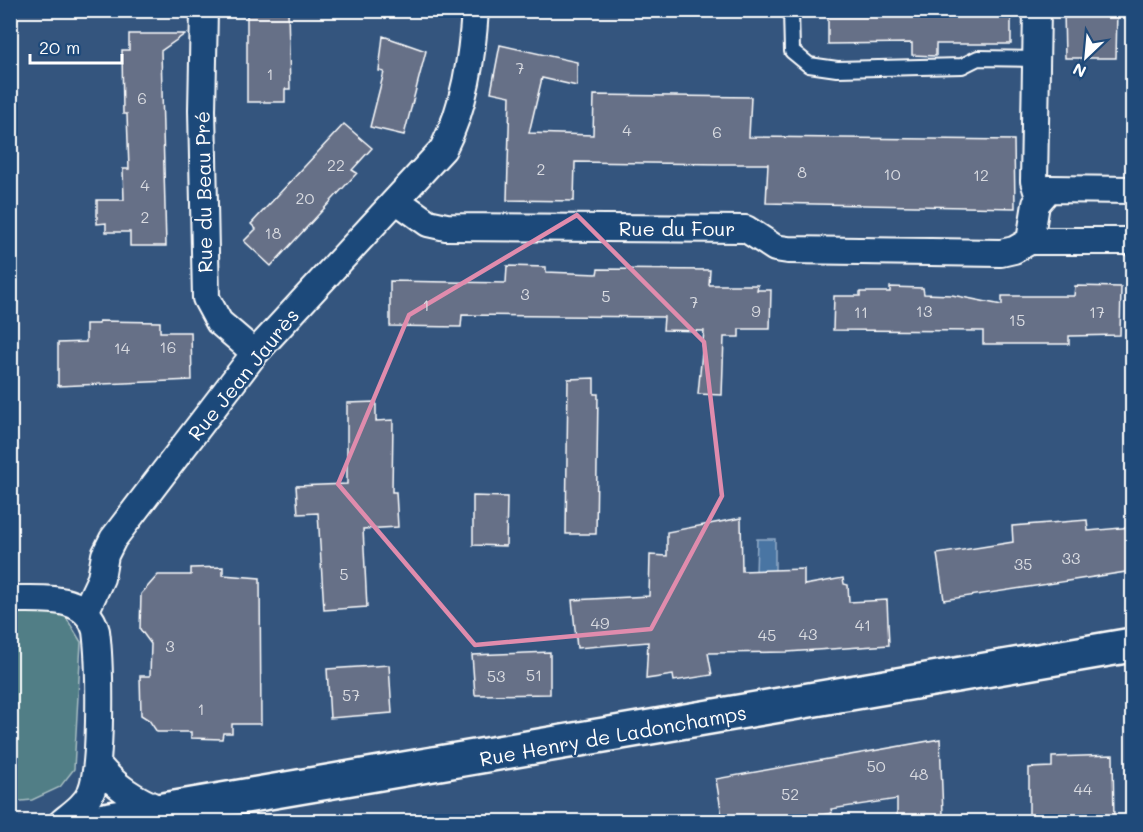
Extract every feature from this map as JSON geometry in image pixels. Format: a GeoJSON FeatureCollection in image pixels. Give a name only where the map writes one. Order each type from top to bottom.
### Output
{"type":"FeatureCollection","features":[{"type":"Feature","properties":{"kind":"street","name":"Rue du Beau Pré"},"geometry":{"type":"LineString","coordinates":[[204,10],[202,110],[206,298],[219,322],[255,353]]}},
{"type":"Feature","properties":{"kind":"street","name":"Rue Jean Jaurès"},"geometry":{"type":"LineString","coordinates":[[86,610],[101,579],[105,555],[113,538],[255,353],[443,148],[454,128],[470,62],[475,10]]}},
{"type":"Feature","properties":{"kind":"street"},"geometry":{"type":"LineString","coordinates":[[1036,10],[1034,181],[1039,197]]}},
{"type":"Feature","properties":{"kind":"street"},"geometry":{"type":"LineString","coordinates":[[1030,241],[1034,210],[1039,197],[1048,189],[1132,190]]}},
{"type":"Feature","properties":{"kind":"street","name":"Rue du Four"},"geometry":{"type":"LineString","coordinates":[[396,200],[428,223],[446,226],[746,229],[775,248],[788,250],[1001,253],[1014,250],[1030,241],[1132,241]]}},
{"type":"Feature","properties":{"kind":"street"},"geometry":{"type":"LineString","coordinates":[[10,599],[74,603],[86,610],[93,619],[98,645],[97,764],[91,791],[79,809],[62,822]]}},
{"type":"Feature","properties":{"kind":"street","name":"Rue Henry de Ladonchamps"},"geometry":{"type":"LineString","coordinates":[[93,822],[1132,645]]}},
{"type":"Feature","properties":{"kind":"street"},"geometry":{"type":"LineString","coordinates":[[97,764],[114,784],[136,800],[162,810]]}},
{"type":"Feature","properties":{"kind":"lane"},"geometry":{"type":"LineString","coordinates":[[791,10],[792,51],[809,65],[837,69],[962,66],[978,58],[1036,59]]}},
{"type":"Feature","properties":{"kind":"highlighted area"},"geometry":{"type":"Polygon","coordinates":[[[577,215],[704,342],[722,496],[651,629],[475,645],[338,484],[409,315],[577,215]]]}},
{"type":"Feature","properties":{"kind":"green space"},"geometry":{"type":"Polygon","coordinates":[[[11,608],[64,614],[81,642],[74,769],[60,787],[32,800],[11,802],[11,608]]]}},
{"type":"Feature","properties":{"kind":"water"},"geometry":{"type":"Polygon","coordinates":[[[757,539],[775,539],[775,575],[756,575],[757,539]]]}},
{"type":"Feature","properties":{"kind":"building"},"geometry":{"type":"Polygon","coordinates":[[[247,10],[288,10],[290,89],[285,89],[285,102],[247,102],[247,10]]]}},
{"type":"Feature","properties":{"kind":"building"},"geometry":{"type":"Polygon","coordinates":[[[828,10],[1011,11],[1011,44],[936,44],[936,56],[912,55],[912,43],[828,44],[828,10]]]}},
{"type":"Feature","properties":{"kind":"building"},"geometry":{"type":"Polygon","coordinates":[[[1064,10],[1117,10],[1116,58],[1065,58],[1064,10]]]}},
{"type":"Feature","properties":{"kind":"building"},"geometry":{"type":"Polygon","coordinates":[[[129,34],[185,34],[161,51],[166,246],[130,246],[130,232],[106,232],[106,223],[97,224],[97,200],[124,200],[123,169],[129,169],[127,114],[123,114],[122,50],[129,50],[129,34]]]}},
{"type":"Feature","properties":{"kind":"building"},"geometry":{"type":"Polygon","coordinates":[[[383,36],[426,51],[404,135],[370,127],[384,72],[379,71],[383,36]]]}},
{"type":"Feature","properties":{"kind":"building"},"geometry":{"type":"Polygon","coordinates":[[[500,45],[577,62],[577,86],[542,78],[529,133],[593,135],[594,95],[751,97],[749,137],[1014,140],[1015,208],[766,203],[768,164],[575,162],[574,201],[507,200],[510,96],[491,92],[500,45]]]}},
{"type":"Feature","properties":{"kind":"building"},"geometry":{"type":"Polygon","coordinates":[[[344,124],[372,148],[352,170],[357,173],[271,266],[244,241],[256,229],[251,224],[344,124]]]}},
{"type":"Feature","properties":{"kind":"building"},"geometry":{"type":"Polygon","coordinates":[[[507,266],[546,267],[546,272],[597,274],[598,269],[710,270],[709,285],[758,285],[757,290],[771,290],[770,329],[739,329],[739,337],[724,337],[722,395],[698,394],[704,331],[663,330],[664,317],[462,315],[461,327],[390,326],[390,281],[506,283],[507,266]]]}},
{"type":"Feature","properties":{"kind":"building"},"geometry":{"type":"Polygon","coordinates":[[[1075,286],[1121,287],[1120,335],[1069,336],[1069,344],[983,344],[983,331],[833,330],[834,296],[860,296],[860,292],[890,292],[890,287],[923,288],[924,294],[952,295],[1002,305],[1002,296],[1074,296],[1075,286]]]}},
{"type":"Feature","properties":{"kind":"building"},"geometry":{"type":"Polygon","coordinates":[[[99,321],[160,322],[160,332],[191,332],[192,380],[58,386],[58,343],[86,342],[86,324],[99,324],[99,321]]]}},
{"type":"Feature","properties":{"kind":"building"},"geometry":{"type":"Polygon","coordinates":[[[594,378],[594,394],[598,394],[596,534],[566,534],[568,379],[594,378]]]}},
{"type":"Feature","properties":{"kind":"building"},"geometry":{"type":"Polygon","coordinates":[[[376,402],[376,421],[393,420],[392,492],[396,492],[398,527],[363,529],[367,607],[324,610],[318,513],[298,514],[296,486],[347,484],[347,403],[376,402]]]}},
{"type":"Feature","properties":{"kind":"building"},"geometry":{"type":"Polygon","coordinates":[[[473,496],[507,497],[506,546],[473,545],[473,496]]]}},
{"type":"Feature","properties":{"kind":"building"},"geometry":{"type":"Polygon","coordinates":[[[741,518],[742,571],[804,569],[804,585],[843,578],[844,584],[848,585],[849,602],[887,600],[889,645],[787,652],[708,653],[712,675],[674,681],[673,675],[646,679],[648,642],[577,648],[572,600],[649,596],[650,555],[667,556],[667,532],[741,518]]]}},
{"type":"Feature","properties":{"kind":"building"},"geometry":{"type":"Polygon","coordinates":[[[1087,520],[1088,531],[1132,527],[1132,571],[944,600],[937,554],[1013,542],[1012,526],[1087,520]]]}},
{"type":"Feature","properties":{"kind":"building"},"geometry":{"type":"Polygon","coordinates":[[[223,567],[223,575],[260,578],[261,724],[232,724],[232,733],[223,733],[222,739],[191,738],[191,732],[157,732],[149,720],[141,715],[140,676],[150,676],[151,644],[140,629],[141,594],[158,575],[191,575],[191,568],[223,567]]]}},
{"type":"Feature","properties":{"kind":"building"},"geometry":{"type":"Polygon","coordinates":[[[550,652],[550,694],[475,695],[472,655],[550,652]]]}},
{"type":"Feature","properties":{"kind":"building"},"geometry":{"type":"Polygon","coordinates":[[[389,665],[392,713],[330,718],[327,669],[389,665]]]}},
{"type":"Feature","properties":{"kind":"building"},"geometry":{"type":"Polygon","coordinates":[[[940,739],[943,814],[897,820],[897,799],[831,809],[832,813],[786,822],[723,822],[716,779],[940,739]]]}},
{"type":"Feature","properties":{"kind":"building"},"geometry":{"type":"Polygon","coordinates":[[[1113,755],[1114,822],[1029,822],[1029,768],[1052,767],[1052,757],[1113,755]]]}}]}
